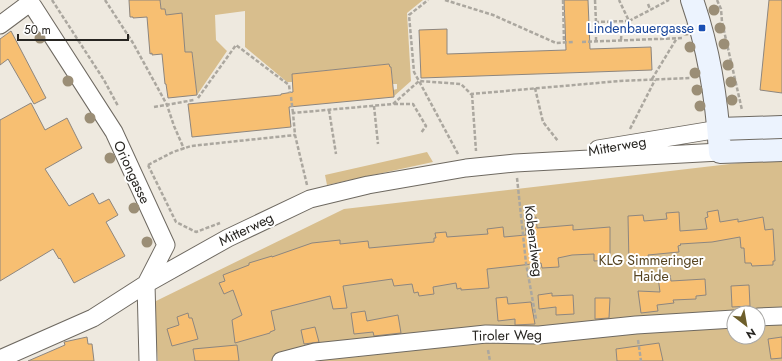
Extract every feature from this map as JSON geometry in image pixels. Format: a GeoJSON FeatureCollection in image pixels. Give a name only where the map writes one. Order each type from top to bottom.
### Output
{"type":"FeatureCollection","features":[{"type":"Feature","properties":{"kind":"street"},"geometry":{"type":"LineString","coordinates":[[692,0],[702,28],[711,70],[720,152],[782,150]]}},
{"type":"Feature","properties":{"kind":"street"},"geometry":{"type":"LineString","coordinates":[[0,25],[30,1]]}},
{"type":"Feature","properties":{"kind":"street","name":"Oriongasse"},"geometry":{"type":"LineString","coordinates":[[30,1],[114,132],[166,245],[146,284],[148,361]]}},
{"type":"Feature","properties":{"kind":"street"},"geometry":{"type":"LineString","coordinates":[[718,129],[782,127]]}},
{"type":"Feature","properties":{"kind":"street","name":"Mitterweg"},"geometry":{"type":"LineString","coordinates":[[515,163],[718,129]]}},
{"type":"Feature","properties":{"kind":"street","name":"Mitterweg"},"geometry":{"type":"LineString","coordinates":[[0,359],[93,318],[146,284],[228,238],[310,199],[368,185],[458,169],[515,163],[720,152]]}},
{"type":"Feature","properties":{"kind":"street"},"geometry":{"type":"LineString","coordinates":[[766,317],[782,316]]}},
{"type":"Feature","properties":{"kind":"street","name":"Tiroler Weg"},"geometry":{"type":"LineString","coordinates":[[281,361],[315,352],[486,334],[539,335],[636,325],[726,319]]}},
{"type":"Feature","properties":{"kind":"path"},"geometry":{"type":"LineString","coordinates":[[52,0],[104,80],[120,111]]}},
{"type":"Feature","properties":{"kind":"path"},"geometry":{"type":"LineString","coordinates":[[104,0],[133,43],[167,105],[174,126],[184,148]]}},
{"type":"Feature","properties":{"kind":"path"},"geometry":{"type":"LineString","coordinates":[[428,0],[409,15],[414,72],[461,159]]}},
{"type":"Feature","properties":{"kind":"path"},"geometry":{"type":"LineString","coordinates":[[445,0],[493,15],[556,43],[573,42]]}},
{"type":"Feature","properties":{"kind":"path"},"geometry":{"type":"LineString","coordinates":[[563,0],[564,42]]}},
{"type":"Feature","properties":{"kind":"path"},"geometry":{"type":"LineString","coordinates":[[595,0],[596,41]]}},
{"type":"Feature","properties":{"kind":"path"},"geometry":{"type":"LineString","coordinates":[[619,0],[629,21]]}},
{"type":"Feature","properties":{"kind":"path"},"geometry":{"type":"LineString","coordinates":[[596,22],[629,21],[669,0]]}},
{"type":"Feature","properties":{"kind":"path"},"geometry":{"type":"LineString","coordinates":[[718,0],[742,112]]}},
{"type":"Feature","properties":{"kind":"path"},"geometry":{"type":"LineString","coordinates":[[648,4],[650,10]]}},
{"type":"Feature","properties":{"kind":"path"},"geometry":{"type":"LineString","coordinates":[[621,40],[622,21]]}},
{"type":"Feature","properties":{"kind":"path"},"geometry":{"type":"LineString","coordinates":[[651,80],[677,38]]}},
{"type":"Feature","properties":{"kind":"path"},"geometry":{"type":"LineString","coordinates":[[582,42],[682,38]]}},
{"type":"Feature","properties":{"kind":"path"},"geometry":{"type":"LineString","coordinates":[[198,98],[236,44],[289,85],[290,93]]}},
{"type":"Feature","properties":{"kind":"path"},"geometry":{"type":"LineString","coordinates":[[393,104],[419,81],[461,84],[472,94],[620,81],[690,78]]}},
{"type":"Feature","properties":{"kind":"path"},"geometry":{"type":"LineString","coordinates":[[630,130],[656,79]]}},
{"type":"Feature","properties":{"kind":"path"},"geometry":{"type":"LineString","coordinates":[[534,88],[543,122],[558,141]]}},
{"type":"Feature","properties":{"kind":"path"},"geometry":{"type":"LineString","coordinates":[[472,94],[477,156]]}},
{"type":"Feature","properties":{"kind":"path"},"geometry":{"type":"LineString","coordinates":[[290,97],[295,135],[308,192]]}},
{"type":"Feature","properties":{"kind":"path"},"geometry":{"type":"LineString","coordinates":[[154,107],[194,100]]}},
{"type":"Feature","properties":{"kind":"path"},"geometry":{"type":"LineString","coordinates":[[292,113],[393,104],[413,104],[426,126],[421,133]]}},
{"type":"Feature","properties":{"kind":"path"},"geometry":{"type":"LineString","coordinates":[[374,106],[378,144]]}},
{"type":"Feature","properties":{"kind":"path"},"geometry":{"type":"LineString","coordinates":[[329,110],[336,154]]}},
{"type":"Feature","properties":{"kind":"path"},"geometry":{"type":"LineString","coordinates":[[148,165],[173,152],[191,146],[295,135]]}},
{"type":"Feature","properties":{"kind":"path"},"geometry":{"type":"LineString","coordinates":[[145,158],[176,222],[196,232],[226,221]]}},
{"type":"Feature","properties":{"kind":"path","name":"Kobenzlweg"},"geometry":{"type":"LineString","coordinates":[[515,163],[526,263],[539,335]]}},
{"type":"Feature","properties":{"kind":"path"},"geometry":{"type":"LineString","coordinates":[[636,325],[641,361]]}},
{"type":"Feature","properties":{"kind":"green space"},"geometry":{"type":"Polygon","coordinates":[[[160,0],[423,0],[407,13],[411,81],[393,97],[393,90],[397,89],[397,84],[393,84],[391,67],[389,64],[292,74],[292,82],[287,82],[245,47],[245,11],[215,15],[216,40],[227,51],[197,95],[192,52],[185,52],[166,15],[165,9],[161,9],[160,0]]]}},
{"type":"Feature","properties":{"kind":"green space"},"geometry":{"type":"Polygon","coordinates":[[[427,152],[433,162],[327,185],[325,175],[427,152]]]}},
{"type":"Feature","properties":{"kind":"green space","name":"KLG Simmeringer Haide"},"geometry":{"type":"Polygon","coordinates":[[[782,158],[782,361],[158,361],[154,316],[156,301],[344,209],[782,158]]]}},
{"type":"Feature","properties":{"kind":"building"},"geometry":{"type":"Polygon","coordinates":[[[129,0],[160,0],[161,9],[165,9],[166,15],[182,13],[185,52],[192,52],[197,95],[168,98],[162,54],[150,54],[147,17],[130,17],[129,0]]]}},
{"type":"Feature","properties":{"kind":"building"},"geometry":{"type":"Polygon","coordinates":[[[564,0],[588,0],[590,49],[651,47],[652,70],[421,78],[419,30],[447,29],[447,54],[566,50],[564,0]]]}},
{"type":"Feature","properties":{"kind":"building"},"geometry":{"type":"Polygon","coordinates":[[[769,0],[782,0],[782,93],[760,90],[769,0]]]}},
{"type":"Feature","properties":{"kind":"building"},"geometry":{"type":"Polygon","coordinates":[[[11,31],[46,98],[34,104],[8,59],[0,65],[0,39],[11,31]]]}},
{"type":"Feature","properties":{"kind":"building"},"geometry":{"type":"Polygon","coordinates":[[[389,64],[391,67],[394,97],[289,107],[291,127],[192,137],[188,104],[281,95],[293,92],[292,74],[389,64]]]}},
{"type":"Feature","properties":{"kind":"building"},"geometry":{"type":"Polygon","coordinates":[[[31,103],[45,130],[67,118],[82,148],[45,169],[69,206],[93,193],[99,204],[109,199],[118,215],[106,222],[125,256],[74,283],[60,258],[59,259],[53,249],[0,281],[0,120],[31,103]]]}},
{"type":"Feature","properties":{"kind":"building"},"geometry":{"type":"Polygon","coordinates":[[[718,210],[720,222],[738,219],[738,222],[763,217],[765,230],[773,229],[775,261],[773,261],[773,265],[752,266],[751,263],[745,263],[744,248],[741,248],[740,237],[712,242],[680,244],[681,245],[678,246],[679,252],[648,255],[649,260],[629,263],[628,216],[643,215],[644,221],[667,219],[666,213],[679,212],[680,231],[707,229],[705,218],[708,217],[707,212],[718,210]]]}},
{"type":"Feature","properties":{"kind":"building"},"geometry":{"type":"Polygon","coordinates":[[[536,217],[537,228],[573,225],[573,230],[610,227],[610,260],[594,261],[594,254],[572,255],[558,258],[559,267],[542,268],[541,263],[487,269],[489,288],[461,290],[461,288],[457,289],[456,283],[433,287],[434,294],[419,296],[418,292],[414,293],[412,284],[394,286],[392,279],[343,286],[347,308],[333,309],[330,296],[271,311],[275,330],[270,333],[235,343],[232,320],[242,315],[233,290],[224,294],[219,283],[225,281],[223,275],[249,265],[249,263],[272,257],[312,243],[340,240],[340,244],[368,241],[369,248],[434,242],[434,238],[436,238],[435,233],[446,232],[447,237],[488,234],[487,229],[503,227],[504,237],[526,235],[525,219],[536,217]]]}},
{"type":"Feature","properties":{"kind":"building"},"geometry":{"type":"Polygon","coordinates":[[[670,275],[671,281],[705,279],[706,295],[696,296],[696,299],[673,300],[674,303],[657,305],[658,311],[641,313],[638,291],[660,292],[658,277],[670,275]]]}},
{"type":"Feature","properties":{"kind":"building"},"geometry":{"type":"Polygon","coordinates":[[[749,285],[750,305],[732,305],[731,286],[749,285]]]}},
{"type":"Feature","properties":{"kind":"building"},"geometry":{"type":"Polygon","coordinates":[[[552,293],[552,296],[573,295],[574,314],[556,315],[556,307],[539,309],[538,295],[552,293]]]}},
{"type":"Feature","properties":{"kind":"building"},"geometry":{"type":"Polygon","coordinates":[[[507,297],[508,304],[531,302],[535,324],[515,325],[515,319],[498,321],[496,298],[507,297]]]}},
{"type":"Feature","properties":{"kind":"building"},"geometry":{"type":"Polygon","coordinates":[[[595,298],[610,298],[609,318],[595,319],[595,298]]]}},
{"type":"Feature","properties":{"kind":"building"},"geometry":{"type":"Polygon","coordinates":[[[365,311],[367,321],[398,315],[401,333],[374,336],[373,332],[354,334],[351,313],[365,311]]]}},
{"type":"Feature","properties":{"kind":"building"},"geometry":{"type":"Polygon","coordinates":[[[188,313],[189,318],[192,318],[198,339],[172,346],[167,329],[179,325],[177,317],[188,313]]]}},
{"type":"Feature","properties":{"kind":"building"},"geometry":{"type":"Polygon","coordinates":[[[315,327],[319,342],[304,344],[301,330],[315,327]]]}},
{"type":"Feature","properties":{"kind":"building"},"geometry":{"type":"Polygon","coordinates":[[[87,337],[88,344],[92,344],[94,361],[28,361],[65,345],[64,342],[87,337]]]}},
{"type":"Feature","properties":{"kind":"building"},"geometry":{"type":"Polygon","coordinates":[[[782,337],[782,358],[771,359],[768,339],[782,337]]]}},
{"type":"Feature","properties":{"kind":"building"},"geometry":{"type":"Polygon","coordinates":[[[659,343],[663,361],[617,361],[616,349],[659,343]]]}},
{"type":"Feature","properties":{"kind":"building"},"geometry":{"type":"Polygon","coordinates":[[[237,345],[239,361],[195,361],[193,349],[237,345]]]}},
{"type":"Feature","properties":{"kind":"place","name":"Lindenbauergasse"},"geometry":{"type":"Point","coordinates":[702,28]}}]}
